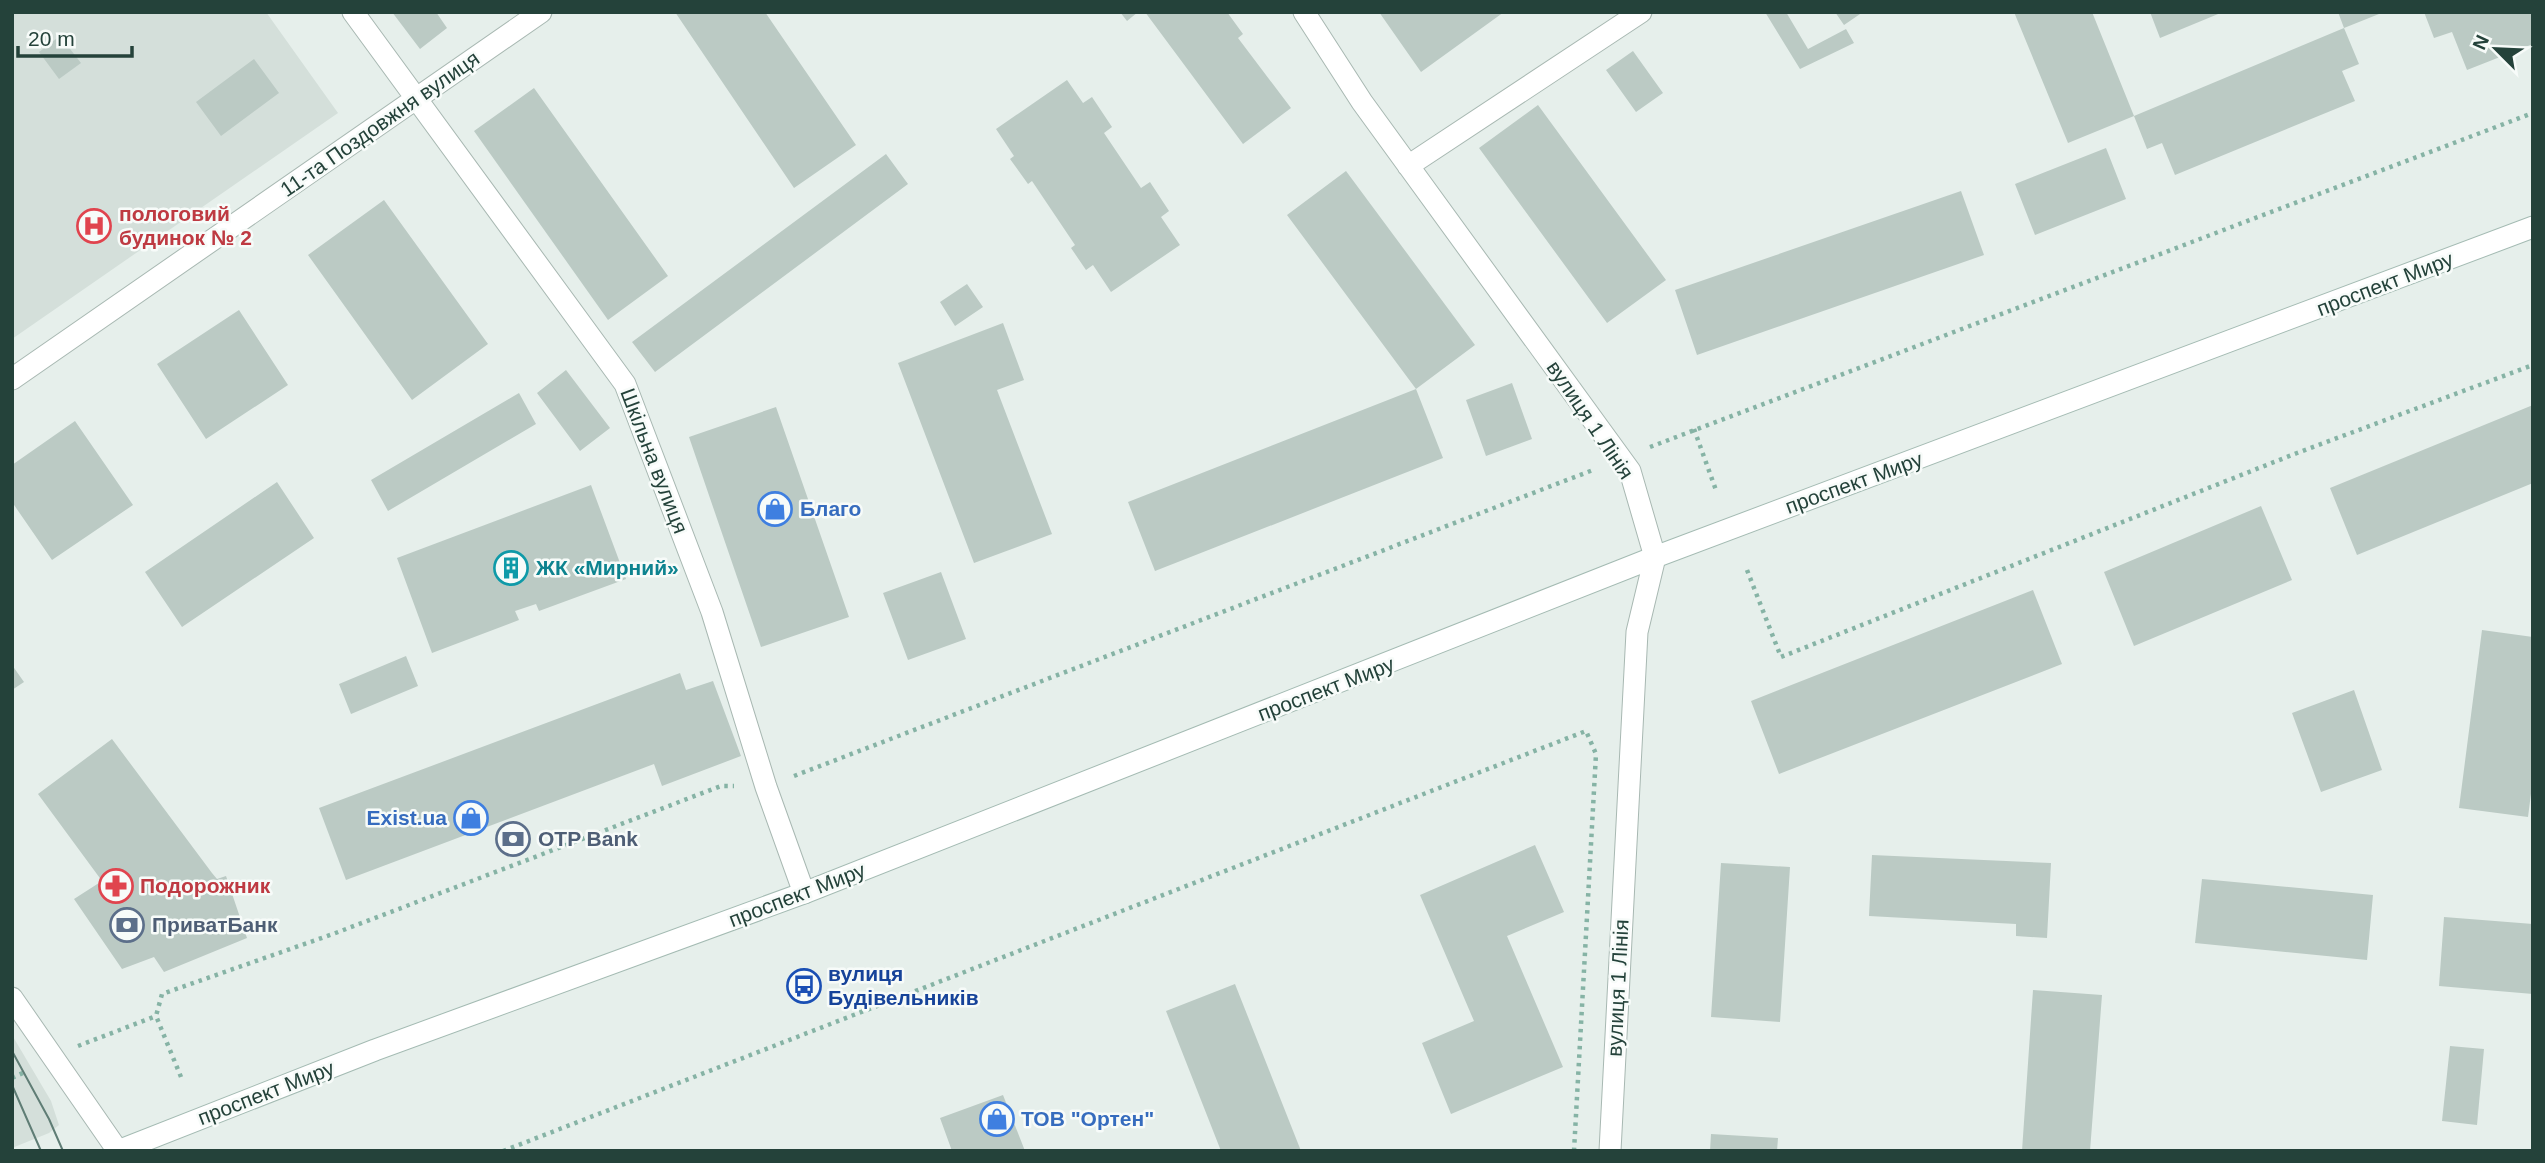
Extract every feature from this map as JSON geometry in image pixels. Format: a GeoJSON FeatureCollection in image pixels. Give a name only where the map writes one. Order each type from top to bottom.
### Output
{"type":"FeatureCollection","features":[{"type":"Feature","properties":{"kind":"street","name":"Шкільна вулиця"},"geometry":{"type":"LineString","coordinates":[[353,12],[625,384],[712,611],[766,787],[804,893]]}},
{"type":"Feature","properties":{"kind":"street","name":"11-та Поздовжня вулиця"},"geometry":{"type":"LineString","coordinates":[[12,379],[541,12]]}},
{"type":"Feature","properties":{"kind":"street","name":"вулиця 1 Лінія"},"geometry":{"type":"LineString","coordinates":[[1304,12],[1409,166],[1630,471],[1655,557],[1636,632],[1610,1151]]}},
{"type":"Feature","properties":{"kind":"street"},"geometry":{"type":"LineString","coordinates":[[1409,166],[1641,12]]}},
{"type":"Feature","properties":{"kind":"street","name":"проспект Миру"},"geometry":{"type":"LineString","coordinates":[[118,1151],[375,1051],[804,893],[1655,557],[2533,227]]}},
{"type":"Feature","properties":{"kind":"street"},"geometry":{"type":"LineString","coordinates":[[12,998],[118,1151]]}},
{"type":"Feature","properties":{"kind":"path"},"geometry":{"type":"LineString","coordinates":[[181,1077],[156,1016],[162,994],[333,934],[721,786],[766,787],[1693,429],[2533,113]]}},
{"type":"Feature","properties":{"kind":"path"},"geometry":{"type":"LineString","coordinates":[[1747,570],[1781,657],[2297,453],[2533,365]]}},
{"type":"Feature","properties":{"kind":"path"},"geometry":{"type":"LineString","coordinates":[[1693,429],[1717,493]]}},
{"type":"Feature","properties":{"kind":"path"},"geometry":{"type":"LineString","coordinates":[[503,1151],[1586,731],[1596,754],[1573,1151]]}},
{"type":"Feature","properties":{"kind":"path"},"geometry":{"type":"LineString","coordinates":[[75,1047],[156,1016]]}},
{"type":"Feature","properties":{"kind":"path"},"geometry":{"type":"LineString","coordinates":[[12,1078],[32,1068]]}},
{"type":"Feature","properties":{"kind":"shaded area","name":"пологовий будинок № 2"},"geometry":{"type":"Polygon","coordinates":[[[12,12],[266,12],[338,113],[12,339],[12,12]]]}},
{"type":"Feature","properties":{"kind":"shaded area"},"geometry":{"type":"Polygon","coordinates":[[[12,1035],[51,1101],[59,1125],[49,1133],[12,1148],[12,1035]]]}},
{"type":"Feature","properties":{"kind":"building"},"geometry":{"type":"Polygon","coordinates":[[[392,12],[436,12],[447,28],[420,49],[392,12]]]}},
{"type":"Feature","properties":{"kind":"building"},"geometry":{"type":"Polygon","coordinates":[[[675,12],[765,12],[856,145],[794,188],[675,12]]]}},
{"type":"Feature","properties":{"kind":"building"},"geometry":{"type":"Polygon","coordinates":[[[1120,12],[1138,12],[1127,21],[1120,12]]]}},
{"type":"Feature","properties":{"kind":"building"},"geometry":{"type":"Polygon","coordinates":[[[1145,12],[1227,12],[1243,34],[1238,38],[1291,108],[1243,144],[1145,12]]]}},
{"type":"Feature","properties":{"kind":"building"},"geometry":{"type":"Polygon","coordinates":[[[1379,12],[1504,12],[1421,72],[1379,12]]]}},
{"type":"Feature","properties":{"kind":"building"},"geometry":{"type":"Polygon","coordinates":[[[1765,12],[1786,12],[1808,49],[1846,29],[1854,43],[1800,69],[1765,12]]]}},
{"type":"Feature","properties":{"kind":"building"},"geometry":{"type":"Polygon","coordinates":[[[1835,12],[1863,12],[1844,25],[1835,12]]]}},
{"type":"Feature","properties":{"kind":"building"},"geometry":{"type":"Polygon","coordinates":[[[2014,12],[2092,12],[2134,116],[2068,143],[2014,12]]]}},
{"type":"Feature","properties":{"kind":"building"},"geometry":{"type":"Polygon","coordinates":[[[2150,12],[2223,12],[2160,38],[2150,12]]]}},
{"type":"Feature","properties":{"kind":"building"},"geometry":{"type":"Polygon","coordinates":[[[2338,12],[2384,12],[2344,28],[2338,12]]]}},
{"type":"Feature","properties":{"kind":"building"},"geometry":{"type":"Polygon","coordinates":[[[2424,12],[2533,12],[2533,44],[2467,70],[2452,32],[2434,38],[2424,12]]]}},
{"type":"Feature","properties":{"kind":"building"},"geometry":{"type":"Polygon","coordinates":[[[2344,28],[2359,64],[2342,71],[2355,101],[2175,175],[2162,143],[2147,149],[2134,116],[2344,28]]]}},
{"type":"Feature","properties":{"kind":"building"},"geometry":{"type":"Polygon","coordinates":[[[60,36],[81,63],[59,79],[39,52],[60,36]]]}},
{"type":"Feature","properties":{"kind":"building"},"geometry":{"type":"Polygon","coordinates":[[[1633,51],[1663,93],[1636,112],[1606,70],[1633,51]]]}},
{"type":"Feature","properties":{"kind":"building"},"geometry":{"type":"Polygon","coordinates":[[[254,59],[279,93],[221,136],[196,102],[254,59]]]}},
{"type":"Feature","properties":{"kind":"building"},"geometry":{"type":"Polygon","coordinates":[[[1067,80],[1083,103],[1092,97],[1112,127],[1104,133],[1141,188],[1150,182],[1169,211],[1161,217],[1180,245],[1111,292],[1093,265],[1086,270],[1071,248],[1075,245],[1032,181],[1028,184],[1010,159],[1014,156],[996,129],[1067,80]]]}},
{"type":"Feature","properties":{"kind":"building"},"geometry":{"type":"Polygon","coordinates":[[[534,88],[668,276],[608,320],[474,131],[534,88]]]}},
{"type":"Feature","properties":{"kind":"building"},"geometry":{"type":"Polygon","coordinates":[[[1538,105],[1666,280],[1607,323],[1479,148],[1538,105]]]}},
{"type":"Feature","properties":{"kind":"building"},"geometry":{"type":"Polygon","coordinates":[[[2106,148],[2126,199],[2035,235],[2015,184],[2106,148]]]}},
{"type":"Feature","properties":{"kind":"building"},"geometry":{"type":"Polygon","coordinates":[[[886,154],[908,184],[655,372],[632,342],[886,154]]]}},
{"type":"Feature","properties":{"kind":"building"},"geometry":{"type":"Polygon","coordinates":[[[1346,171],[1475,345],[1416,389],[1287,215],[1346,171]]]}},
{"type":"Feature","properties":{"kind":"building"},"geometry":{"type":"Polygon","coordinates":[[[1961,191],[1984,255],[1697,355],[1675,290],[1961,191]]]}},
{"type":"Feature","properties":{"kind":"building"},"geometry":{"type":"Polygon","coordinates":[[[384,200],[488,344],[412,400],[308,255],[384,200]]]}},
{"type":"Feature","properties":{"kind":"building"},"geometry":{"type":"Polygon","coordinates":[[[967,284],[983,307],[955,326],[940,302],[967,284]]]}},
{"type":"Feature","properties":{"kind":"building"},"geometry":{"type":"Polygon","coordinates":[[[239,310],[288,385],[206,439],[157,364],[239,310]]]}},
{"type":"Feature","properties":{"kind":"building"},"geometry":{"type":"Polygon","coordinates":[[[1003,323],[1024,380],[997,390],[1052,534],[974,563],[898,363],[1003,323]]]}},
{"type":"Feature","properties":{"kind":"building"},"geometry":{"type":"Polygon","coordinates":[[[566,370],[610,428],[580,451],[537,393],[566,370]]]}},
{"type":"Feature","properties":{"kind":"building"},"geometry":{"type":"Polygon","coordinates":[[[1512,383],[1532,439],[1486,456],[1466,400],[1512,383]]]}},
{"type":"Feature","properties":{"kind":"building"},"geometry":{"type":"Polygon","coordinates":[[[1416,389],[1443,458],[1155,571],[1128,502],[1416,389]]]}},
{"type":"Feature","properties":{"kind":"building"},"geometry":{"type":"Polygon","coordinates":[[[519,393],[536,424],[388,511],[371,480],[519,393]]]}},
{"type":"Feature","properties":{"kind":"building"},"geometry":{"type":"Polygon","coordinates":[[[2533,405],[2533,483],[2357,555],[2330,488],[2533,405]]]}},
{"type":"Feature","properties":{"kind":"building"},"geometry":{"type":"Polygon","coordinates":[[[776,407],[849,617],[761,647],[689,437],[776,407]]]}},
{"type":"Feature","properties":{"kind":"building"},"geometry":{"type":"Polygon","coordinates":[[[75,421],[133,505],[52,560],[12,502],[12,465],[75,421]]]}},
{"type":"Feature","properties":{"kind":"building"},"geometry":{"type":"Polygon","coordinates":[[[277,482],[314,538],[182,627],[145,572],[277,482]]]}},
{"type":"Feature","properties":{"kind":"building","name":"ЖК «Мирний»"},"geometry":{"type":"Polygon","coordinates":[[[591,485],[626,579],[539,611],[536,604],[515,611],[519,620],[432,653],[397,558],[591,485]]]}},
{"type":"Feature","properties":{"kind":"building"},"geometry":{"type":"Polygon","coordinates":[[[2261,506],[2292,580],[2134,646],[2104,572],[2261,506]]]}},
{"type":"Feature","properties":{"kind":"building"},"geometry":{"type":"Polygon","coordinates":[[[941,572],[966,639],[908,660],[883,593],[941,572]]]}},
{"type":"Feature","properties":{"kind":"building"},"geometry":{"type":"Polygon","coordinates":[[[2033,590],[2062,664],[1779,774],[1751,701],[2033,590]]]}},
{"type":"Feature","properties":{"kind":"building"},"geometry":{"type":"Polygon","coordinates":[[[2482,630],[2533,637],[2533,778],[2528,817],[2459,808],[2482,630]]]}},
{"type":"Feature","properties":{"kind":"building"},"geometry":{"type":"Polygon","coordinates":[[[406,656],[418,686],[351,714],[339,684],[406,656]]]}},
{"type":"Feature","properties":{"kind":"building"},"geometry":{"type":"Polygon","coordinates":[[[12,665],[24,682],[12,690],[12,665]]]}},
{"type":"Feature","properties":{"kind":"building"},"geometry":{"type":"Polygon","coordinates":[[[680,673],[686,690],[713,681],[741,756],[662,786],[654,764],[346,880],[319,808],[680,673]]]}},
{"type":"Feature","properties":{"kind":"building"},"geometry":{"type":"Polygon","coordinates":[[[2354,690],[2382,770],[2321,792],[2292,713],[2354,690]]]}},
{"type":"Feature","properties":{"kind":"building"},"geometry":{"type":"Polygon","coordinates":[[[112,739],[212,873],[217,879],[226,876],[247,938],[164,972],[154,957],[122,969],[74,899],[102,881],[38,794],[112,739]]]}},
{"type":"Feature","properties":{"kind":"building"},"geometry":{"type":"Polygon","coordinates":[[[1535,845],[1564,912],[1507,936],[1563,1067],[1451,1114],[1422,1043],[1474,1021],[1420,895],[1535,845]]]}},
{"type":"Feature","properties":{"kind":"building"},"geometry":{"type":"Polygon","coordinates":[[[1872,855],[2051,863],[2047,938],[2016,936],[2016,924],[1869,916],[1872,855]]]}},
{"type":"Feature","properties":{"kind":"building"},"geometry":{"type":"Polygon","coordinates":[[[1721,863],[1790,867],[1780,1022],[1711,1017],[1721,863]]]}},
{"type":"Feature","properties":{"kind":"building"},"geometry":{"type":"Polygon","coordinates":[[[2202,879],[2373,895],[2367,960],[2195,943],[2202,879]]]}},
{"type":"Feature","properties":{"kind":"building"},"geometry":{"type":"Polygon","coordinates":[[[2444,917],[2533,924],[2533,994],[2439,986],[2444,917]]]}},
{"type":"Feature","properties":{"kind":"building"},"geometry":{"type":"Polygon","coordinates":[[[1235,984],[1301,1151],[1221,1151],[1166,1011],[1235,984]]]}},
{"type":"Feature","properties":{"kind":"building"},"geometry":{"type":"Polygon","coordinates":[[[2033,990],[2102,995],[2090,1151],[2022,1151],[2033,990]]]}},
{"type":"Feature","properties":{"kind":"building"},"geometry":{"type":"Polygon","coordinates":[[[2450,1046],[2484,1049],[2477,1125],[2442,1121],[2450,1046]]]}},
{"type":"Feature","properties":{"kind":"building"},"geometry":{"type":"Polygon","coordinates":[[[1003,1095],[1025,1151],[952,1151],[940,1118],[1003,1095]]]}},
{"type":"Feature","properties":{"kind":"building"},"geometry":{"type":"Polygon","coordinates":[[[1711,1134],[1778,1138],[1777,1151],[1710,1151],[1711,1134]]]}},
{"type":"Feature","properties":{"kind":"tram line"},"geometry":{"type":"LineString","coordinates":[[12,1051],[63,1151]]}},
{"type":"Feature","properties":{"kind":"tram line"},"geometry":{"type":"LineString","coordinates":[[12,1085],[41,1151]]}},
{"type":"Feature","properties":{"kind":"place","name":"пологовий будинок № 2"},"geometry":{"type":"Point","coordinates":[94,226]}},
{"type":"Feature","properties":{"kind":"place","name":"Благо"},"geometry":{"type":"Point","coordinates":[775,509]}},
{"type":"Feature","properties":{"kind":"place","name":"ЖК «Мирний»"},"geometry":{"type":"Point","coordinates":[511,568]}},
{"type":"Feature","properties":{"kind":"place","name":"Exist.ua"},"geometry":{"type":"Point","coordinates":[471,818]}},
{"type":"Feature","properties":{"kind":"place","name":"OTP Bank"},"geometry":{"type":"Point","coordinates":[513,839]}},
{"type":"Feature","properties":{"kind":"place","name":"Подорожник"},"geometry":{"type":"Point","coordinates":[116,886]}},
{"type":"Feature","properties":{"kind":"place","name":"ПриватБанк"},"geometry":{"type":"Point","coordinates":[127,925]}},
{"type":"Feature","properties":{"kind":"place","name":"вулиця Будівельників"},"geometry":{"type":"Point","coordinates":[804,986]}},
{"type":"Feature","properties":{"kind":"place","name":"ТОВ \"Ортен\""},"geometry":{"type":"Point","coordinates":[997,1119]}}]}
